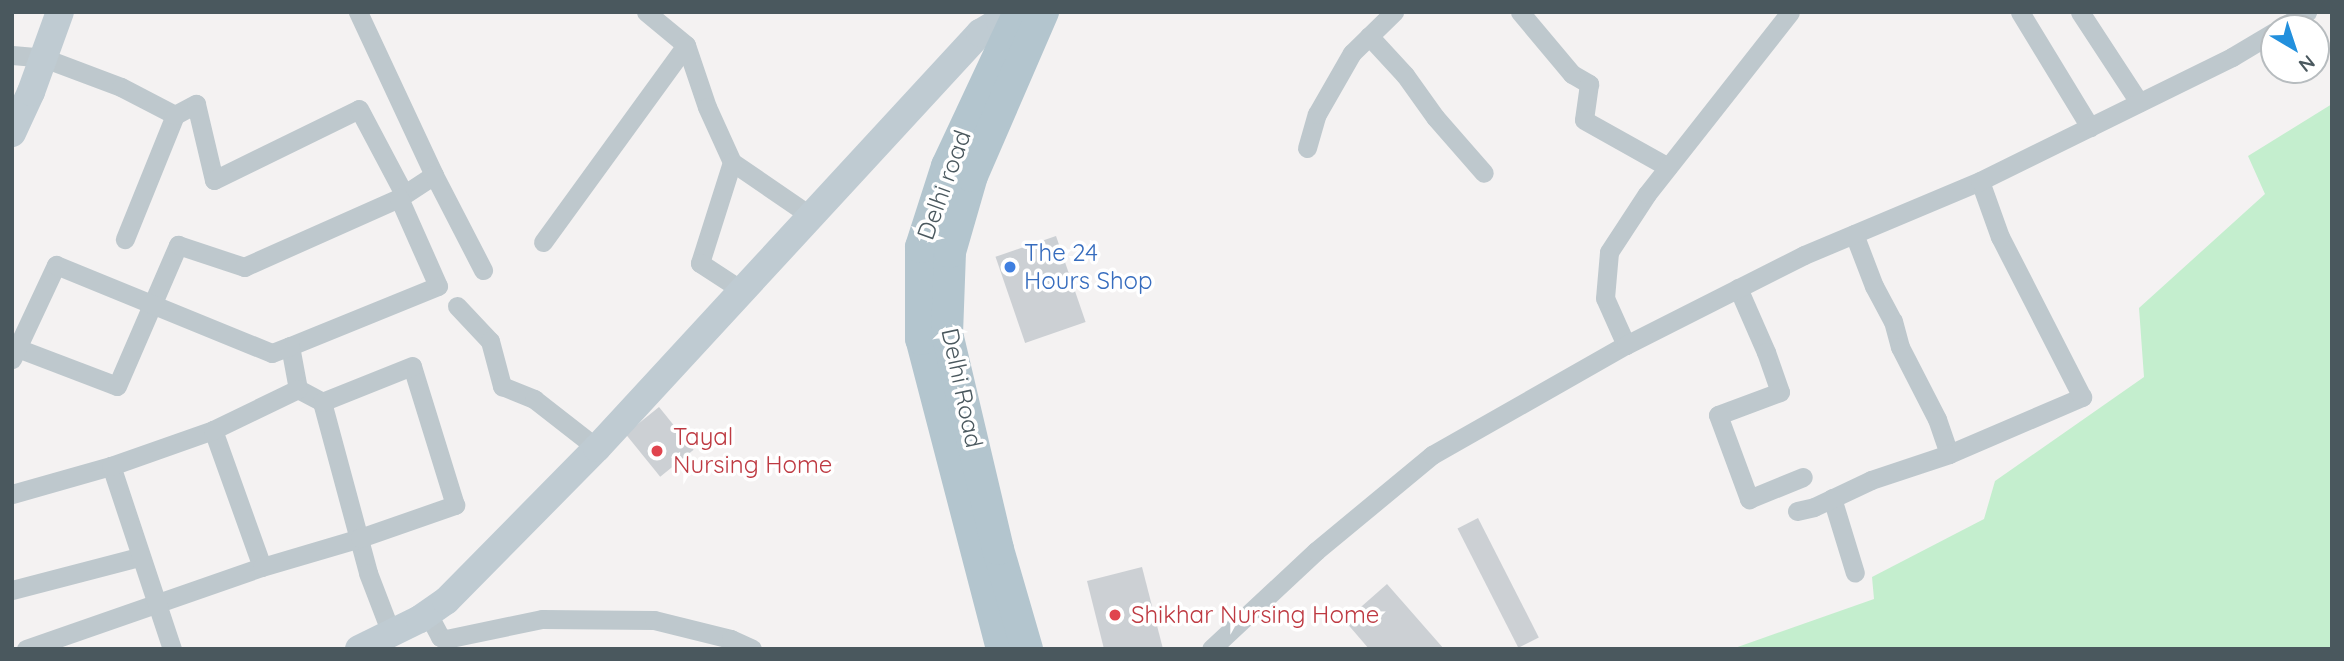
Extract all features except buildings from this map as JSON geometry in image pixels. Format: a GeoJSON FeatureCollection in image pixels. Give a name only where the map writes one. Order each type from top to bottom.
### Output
{"type":"FeatureCollection","features":[{"type":"Feature","properties":{"kind":"main road"},"geometry":{"type":"LineString","coordinates":[[12,133],[60,12]]}},
{"type":"Feature","properties":{"kind":"main road"},"geometry":{"type":"LineString","coordinates":[[359,649],[424,616],[446,601],[597,448],[980,33],[1000,21],[1029,17]]}},
{"type":"Feature","properties":{"kind":"main road","name":"Delhi Road"},"geometry":{"type":"LineString","coordinates":[[1027,649],[998,549],[947,334],[950,252],[1006,66],[1029,17]]}},
{"type":"Feature","properties":{"kind":"main road"},"geometry":{"type":"LineString","coordinates":[[954,60],[1006,66]]}},
{"type":"Feature","properties":{"kind":"main road","name":"Delhi road"},"geometry":{"type":"LineString","coordinates":[[1002,649],[921,339],[921,247],[947,166],[1006,66]]}},
{"type":"Feature","properties":{"kind":"street"},"geometry":{"type":"LineString","coordinates":[[358,12],[434,175],[484,270]]}},
{"type":"Feature","properties":{"kind":"street"},"geometry":{"type":"LineString","coordinates":[[646,12],[686,45],[707,107],[732,162],[811,216]]}},
{"type":"Feature","properties":{"kind":"street"},"geometry":{"type":"LineString","coordinates":[[1307,148],[1317,114],[1352,53],[1394,12]]}},
{"type":"Feature","properties":{"kind":"street"},"geometry":{"type":"LineString","coordinates":[[1520,12],[1572,74],[1590,84],[1584,120],[1668,167]]}},
{"type":"Feature","properties":{"kind":"street"},"geometry":{"type":"LineString","coordinates":[[1626,345],[1605,298],[1609,252],[1668,167],[1790,12]]}},
{"type":"Feature","properties":{"kind":"street"},"geometry":{"type":"LineString","coordinates":[[2020,12],[2090,127]]}},
{"type":"Feature","properties":{"kind":"street"},"geometry":{"type":"LineString","coordinates":[[2080,12],[2139,102]]}},
{"type":"Feature","properties":{"kind":"street"},"geometry":{"type":"LineString","coordinates":[[1369,36],[1405,75],[1435,117],[1484,173]]}},
{"type":"Feature","properties":{"kind":"street"},"geometry":{"type":"LineString","coordinates":[[1211,649],[1316,551],[1432,455],[1626,345],[1738,288],[1854,234],[1980,181],[2232,57],[2260,40]]}},
{"type":"Feature","properties":{"kind":"street"},"geometry":{"type":"LineString","coordinates":[[543,242],[686,45]]}},
{"type":"Feature","properties":{"kind":"street"},"geometry":{"type":"LineString","coordinates":[[12,55],[44,58],[121,87],[175,115]]}},
{"type":"Feature","properties":{"kind":"street"},"geometry":{"type":"LineString","coordinates":[[125,239],[175,115],[196,104],[214,180],[359,109],[402,196],[438,286],[272,353],[154,304],[56,265],[14,351],[117,386],[154,304],[178,245],[244,267],[402,196],[434,175]]}},
{"type":"Feature","properties":{"kind":"street"},"geometry":{"type":"LineString","coordinates":[[732,162],[700,263],[743,291]]}},
{"type":"Feature","properties":{"kind":"street"},"geometry":{"type":"LineString","coordinates":[[1797,511],[1871,480],[1949,454],[2082,397],[2000,237],[1980,181]]}},
{"type":"Feature","properties":{"kind":"street"},"geometry":{"type":"LineString","coordinates":[[1854,234],[1874,286],[1893,321],[1900,347],[1937,419],[1949,454]]}},
{"type":"Feature","properties":{"kind":"street"},"geometry":{"type":"LineString","coordinates":[[1738,288],[1780,392],[1718,415],[1749,499],[1803,477]]}},
{"type":"Feature","properties":{"kind":"street"},"geometry":{"type":"LineString","coordinates":[[457,306],[490,341],[502,386],[534,399],[597,448]]}},
{"type":"Feature","properties":{"kind":"street"},"geometry":{"type":"LineString","coordinates":[[290,346],[298,389]]}},
{"type":"Feature","properties":{"kind":"street"},"geometry":{"type":"LineString","coordinates":[[26,649],[262,567],[360,538],[455,505],[412,366],[322,402]]}},
{"type":"Feature","properties":{"kind":"street"},"geometry":{"type":"LineString","coordinates":[[298,389],[322,402],[368,573],[390,633]]}},
{"type":"Feature","properties":{"kind":"street"},"geometry":{"type":"LineString","coordinates":[[12,494],[111,466],[213,430],[298,389]]}},
{"type":"Feature","properties":{"kind":"street"},"geometry":{"type":"LineString","coordinates":[[213,430],[262,567]]}},
{"type":"Feature","properties":{"kind":"street"},"geometry":{"type":"LineString","coordinates":[[111,466],[139,557],[172,649]]}},
{"type":"Feature","properties":{"kind":"street"},"geometry":{"type":"LineString","coordinates":[[1832,498],[1855,573]]}},
{"type":"Feature","properties":{"kind":"street"},"geometry":{"type":"LineString","coordinates":[[12,590],[139,557]]}},
{"type":"Feature","properties":{"kind":"street"},"geometry":{"type":"LineString","coordinates":[[424,616],[432,642],[431,649]]}},
{"type":"Feature","properties":{"kind":"street"},"geometry":{"type":"LineString","coordinates":[[424,616],[440,637],[446,639],[542,619],[654,620],[731,639],[752,649]]}},
{"type":"Feature","properties":{"kind":"green space"},"geometry":{"type":"Polygon","coordinates":[[[2332,104],[2332,649],[1732,649],[1874,599],[1872,577],[1984,519],[1995,481],[2144,377],[2139,308],[2265,194],[2248,156],[2332,104]]]}},
{"type":"Feature","properties":{"kind":"place","name":"The 24 Hours Shop"},"geometry":{"type":"Point","coordinates":[1010,267]}},
{"type":"Feature","properties":{"kind":"place","name":"Tayal Nursing Home"},"geometry":{"type":"Point","coordinates":[657,451]}},
{"type":"Feature","properties":{"kind":"place","name":"Shikhar Nursing Home"},"geometry":{"type":"Point","coordinates":[1115,615]}}]}
